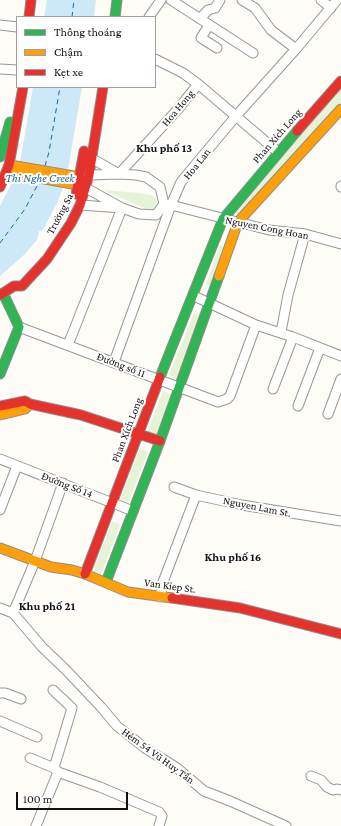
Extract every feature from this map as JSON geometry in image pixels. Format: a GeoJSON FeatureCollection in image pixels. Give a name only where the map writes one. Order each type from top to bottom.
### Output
{"type":"FeatureCollection","features":[{"type":"Feature","properties":{"kind":"street"},"geometry":{"type":"LineString","coordinates":[[29,16],[31,0]]}},
{"type":"Feature","properties":{"kind":"street"},"geometry":{"type":"LineString","coordinates":[[115,16],[118,0]]}},
{"type":"Feature","properties":{"kind":"street"},"geometry":{"type":"LineString","coordinates":[[150,16],[161,0]]}},
{"type":"Feature","properties":{"kind":"street"},"geometry":{"type":"LineString","coordinates":[[171,0],[252,53]]}},
{"type":"Feature","properties":{"kind":"street"},"geometry":{"type":"LineString","coordinates":[[200,19],[208,10],[215,8],[220,0]]}},
{"type":"Feature","properties":{"kind":"street"},"geometry":{"type":"LineString","coordinates":[[242,0],[255,8],[271,30],[296,49]]}},
{"type":"Feature","properties":{"kind":"street"},"geometry":{"type":"LineString","coordinates":[[321,0],[331,8]]}},
{"type":"Feature","properties":{"kind":"street","name":"Hoa Lan"},"geometry":{"type":"LineString","coordinates":[[114,362],[167,204],[181,182],[236,116],[296,49],[337,0]]}},
{"type":"Feature","properties":{"kind":"street"},"geometry":{"type":"LineString","coordinates":[[0,25],[16,27]]}},
{"type":"Feature","properties":{"kind":"street"},"geometry":{"type":"LineString","coordinates":[[209,25],[202,38],[217,48]]}},
{"type":"Feature","properties":{"kind":"street"},"geometry":{"type":"LineString","coordinates":[[156,60],[183,73],[198,84]]}},
{"type":"Feature","properties":{"kind":"street"},"geometry":{"type":"LineString","coordinates":[[0,69],[16,70]]}},
{"type":"Feature","properties":{"kind":"street","name":"Phan Xích Long"},"geometry":{"type":"LineString","coordinates":[[85,574],[138,433],[194,296],[223,219],[278,152],[341,81]]}},
{"type":"Feature","properties":{"kind":"street","name":"Hoa Hong"},"geometry":{"type":"LineString","coordinates":[[119,174],[179,108],[198,84],[278,152]]}},
{"type":"Feature","properties":{"kind":"street"},"geometry":{"type":"LineString","coordinates":[[0,157],[11,117],[16,86]]}},
{"type":"Feature","properties":{"kind":"street"},"geometry":{"type":"LineString","coordinates":[[0,187],[7,169],[23,88]]}},
{"type":"Feature","properties":{"kind":"street","name":"Trường Sa"},"geometry":{"type":"LineString","coordinates":[[14,286],[22,286],[47,259],[71,223],[80,205],[96,88]]}},
{"type":"Feature","properties":{"kind":"street","name":"Trường Sa"},"geometry":{"type":"LineString","coordinates":[[1,294],[14,286],[42,254],[69,211],[83,181],[91,158],[103,88]]}},
{"type":"Feature","properties":{"kind":"street"},"geometry":{"type":"LineString","coordinates":[[106,582],[160,441],[238,222],[341,110]]}},
{"type":"Feature","properties":{"kind":"street"},"geometry":{"type":"LineString","coordinates":[[91,158],[119,174]]}},
{"type":"Feature","properties":{"kind":"street"},"geometry":{"type":"LineString","coordinates":[[7,169],[83,181],[119,174],[146,177],[160,187],[167,204],[156,215],[139,214],[122,208],[83,181]]}},
{"type":"Feature","properties":{"kind":"street","name":"Nguyen Cong Hoan"},"geometry":{"type":"LineString","coordinates":[[167,204],[269,230],[305,234],[341,244]]}},
{"type":"Feature","properties":{"kind":"street"},"geometry":{"type":"LineString","coordinates":[[80,205],[122,208]]}},
{"type":"Feature","properties":{"kind":"street"},"geometry":{"type":"LineString","coordinates":[[68,344],[122,208]]}},
{"type":"Feature","properties":{"kind":"street"},"geometry":{"type":"LineString","coordinates":[[281,332],[288,295],[305,234]]}},
{"type":"Feature","properties":{"kind":"street"},"geometry":{"type":"LineString","coordinates":[[0,374],[18,327],[1,294]]}},
{"type":"Feature","properties":{"kind":"street"},"geometry":{"type":"LineString","coordinates":[[194,296],[256,325],[281,332],[341,356]]}},
{"type":"Feature","properties":{"kind":"street","name":"Đường số 11"},"geometry":{"type":"LineString","coordinates":[[18,327],[68,344],[180,386],[218,402],[223,401],[230,396],[256,325]]}},
{"type":"Feature","properties":{"kind":"street"},"geometry":{"type":"LineString","coordinates":[[273,390],[293,337]]}},
{"type":"Feature","properties":{"kind":"street"},"geometry":{"type":"LineString","coordinates":[[298,406],[320,348]]}},
{"type":"Feature","properties":{"kind":"street"},"geometry":{"type":"LineString","coordinates":[[328,414],[341,379]]}},
{"type":"Feature","properties":{"kind":"street"},"geometry":{"type":"LineString","coordinates":[[0,406],[25,401],[30,404],[81,415],[160,441]]}},
{"type":"Feature","properties":{"kind":"street"},"geometry":{"type":"LineString","coordinates":[[0,415],[25,410],[30,404]]}},
{"type":"Feature","properties":{"kind":"street","name":"Đường Số 14"},"geometry":{"type":"LineString","coordinates":[[0,459],[134,511]]}},
{"type":"Feature","properties":{"kind":"street"},"geometry":{"type":"LineString","coordinates":[[0,510],[17,466]]}},
{"type":"Feature","properties":{"kind":"street"},"geometry":{"type":"LineString","coordinates":[[13,613],[35,561],[63,483]]}},
{"type":"Feature","properties":{"kind":"street","name":"Nguyen Lam St."},"geometry":{"type":"LineString","coordinates":[[174,487],[196,495],[242,505],[341,521]]}},
{"type":"Feature","properties":{"kind":"street"},"geometry":{"type":"LineString","coordinates":[[160,596],[163,582],[196,495]]}},
{"type":"Feature","properties":{"kind":"street","name":"Van Kiep St."},"geometry":{"type":"LineString","coordinates":[[0,548],[51,567],[72,570],[85,574],[128,592],[240,608],[341,634]]}},
{"type":"Feature","properties":{"kind":"street","name":"Hẻm 54 Vũ Huy Tấn"},"geometry":{"type":"LineString","coordinates":[[0,608],[13,613],[42,647],[101,707],[117,726],[145,748],[177,768],[204,791],[286,826]]}},
{"type":"Feature","properties":{"kind":"street"},"geometry":{"type":"LineString","coordinates":[[36,826],[56,770],[72,708],[53,690]]}},
{"type":"Feature","properties":{"kind":"street"},"geometry":{"type":"LineString","coordinates":[[3,693],[21,699]]}},
{"type":"Feature","properties":{"kind":"street"},"geometry":{"type":"LineString","coordinates":[[0,721],[37,737]]}},
{"type":"Feature","properties":{"kind":"street"},"geometry":{"type":"LineString","coordinates":[[30,758],[159,812],[162,816],[159,826]]}},
{"type":"Feature","properties":{"kind":"street"},"geometry":{"type":"LineString","coordinates":[[311,776],[321,780],[327,787],[333,790],[341,790]]}},
{"type":"Feature","properties":{"kind":"green space"},"geometry":{"type":"Polygon","coordinates":[[[341,89],[341,102],[240,216],[233,211],[341,89]]]}},
{"type":"Feature","properties":{"kind":"green space"},"geometry":{"type":"Polygon","coordinates":[[[103,190],[151,195],[156,198],[156,207],[153,210],[146,209],[103,190]]]}},
{"type":"Feature","properties":{"kind":"green space"},"geometry":{"type":"Polygon","coordinates":[[[220,245],[227,248],[213,287],[206,284],[220,245]]]}},
{"type":"Feature","properties":{"kind":"green space"},"geometry":{"type":"Polygon","coordinates":[[[194,313],[202,316],[177,379],[169,375],[194,313]]]}},
{"type":"Feature","properties":{"kind":"green space"},"geometry":{"type":"Polygon","coordinates":[[[163,391],[172,395],[156,437],[147,433],[163,391]]]}},
{"type":"Feature","properties":{"kind":"green space"},"geometry":{"type":"Polygon","coordinates":[[[140,448],[148,452],[128,503],[120,500],[140,448]]]}},
{"type":"Feature","properties":{"kind":"green space"},"geometry":{"type":"Polygon","coordinates":[[[112,521],[120,525],[100,577],[92,574],[112,521]]]}},
{"type":"Feature","properties":{"kind":"water"},"geometry":{"type":"Polygon","coordinates":[[[47,0],[96,0],[94,16],[44,16],[47,0]]]}},
{"type":"Feature","properties":{"kind":"water","name":"Thi Nghe Creek"},"geometry":{"type":"Polygon","coordinates":[[[33,88],[82,88],[69,164],[58,201],[43,230],[39,231],[37,240],[25,254],[0,276],[0,206],[15,177],[21,157],[33,88]]]}},
{"type":"Feature","properties":{"kind":"ferry route"},"geometry":{"type":"LineString","coordinates":[[72,16],[74,0]]}},
{"type":"Feature","properties":{"kind":"ferry route"},"geometry":{"type":"LineString","coordinates":[[45,166],[49,152],[60,88]]}},
{"type":"Feature","properties":{"kind":"ferry route"},"geometry":{"type":"LineString","coordinates":[[0,243],[25,209],[38,184]]}},
{"type":"Feature","properties":{"kind":"traffic: fast"},"geometry":{"type":"LineString","coordinates":[[115,16],[117,0]]}},
{"type":"Feature","properties":{"kind":"traffic: fast"},"geometry":{"type":"LineString","coordinates":[[0,157],[10,122]]}},
{"type":"Feature","properties":{"kind":"traffic: fast"},"geometry":{"type":"LineString","coordinates":[[160,377],[223,219],[297,131]]}},
{"type":"Feature","properties":{"kind":"traffic: fast"},"geometry":{"type":"LineString","coordinates":[[106,582],[160,441],[219,276]]}},
{"type":"Feature","properties":{"kind":"traffic: fast"},"geometry":{"type":"LineString","coordinates":[[0,374],[19,327],[3,293]]}},
{"type":"Feature","properties":{"kind":"traffic: slow"},"geometry":{"type":"LineString","coordinates":[[219,276],[238,222],[341,109]]}},
{"type":"Feature","properties":{"kind":"traffic: slow"},"geometry":{"type":"LineString","coordinates":[[16,166],[79,177]]}},
{"type":"Feature","properties":{"kind":"traffic: slow"},"geometry":{"type":"LineString","coordinates":[[6,172],[78,185]]}},
{"type":"Feature","properties":{"kind":"traffic: slow"},"geometry":{"type":"LineString","coordinates":[[0,415],[25,409],[30,404]]}},
{"type":"Feature","properties":{"kind":"traffic: slow"},"geometry":{"type":"LineString","coordinates":[[0,548],[51,567],[72,570],[85,574],[128,592],[172,598]]}},
{"type":"Feature","properties":{"kind":"traffic: jam"},"geometry":{"type":"LineString","coordinates":[[29,16],[31,0]]}},
{"type":"Feature","properties":{"kind":"traffic: jam"},"geometry":{"type":"LineString","coordinates":[[297,131],[341,81]]}},
{"type":"Feature","properties":{"kind":"traffic: jam"},"geometry":{"type":"LineString","coordinates":[[0,187],[9,165],[23,88]]}},
{"type":"Feature","properties":{"kind":"traffic: jam"},"geometry":{"type":"LineString","coordinates":[[0,295],[14,286],[22,286],[47,259],[71,223],[80,205],[89,175],[103,88]]}},
{"type":"Feature","properties":{"kind":"traffic: jam"},"geometry":{"type":"LineString","coordinates":[[76,194],[84,151]]}},
{"type":"Feature","properties":{"kind":"traffic: jam"},"geometry":{"type":"LineString","coordinates":[[85,574],[160,377]]}},
{"type":"Feature","properties":{"kind":"traffic: jam"},"geometry":{"type":"LineString","coordinates":[[0,406],[25,401],[30,404],[81,415],[160,441]]}},
{"type":"Feature","properties":{"kind":"traffic: jam"},"geometry":{"type":"LineString","coordinates":[[172,598],[240,608],[341,634]]}},
{"type":"Feature","properties":{"kind":"district","name":"Khu phố 13"},"geometry":{"type":"Point","coordinates":[164,148]}},
{"type":"Feature","properties":{"kind":"district","name":"Khu phố 16"},"geometry":{"type":"Point","coordinates":[233,557]}},
{"type":"Feature","properties":{"kind":"district","name":"Khu phố 21"},"geometry":{"type":"Point","coordinates":[47,606]}}]}
